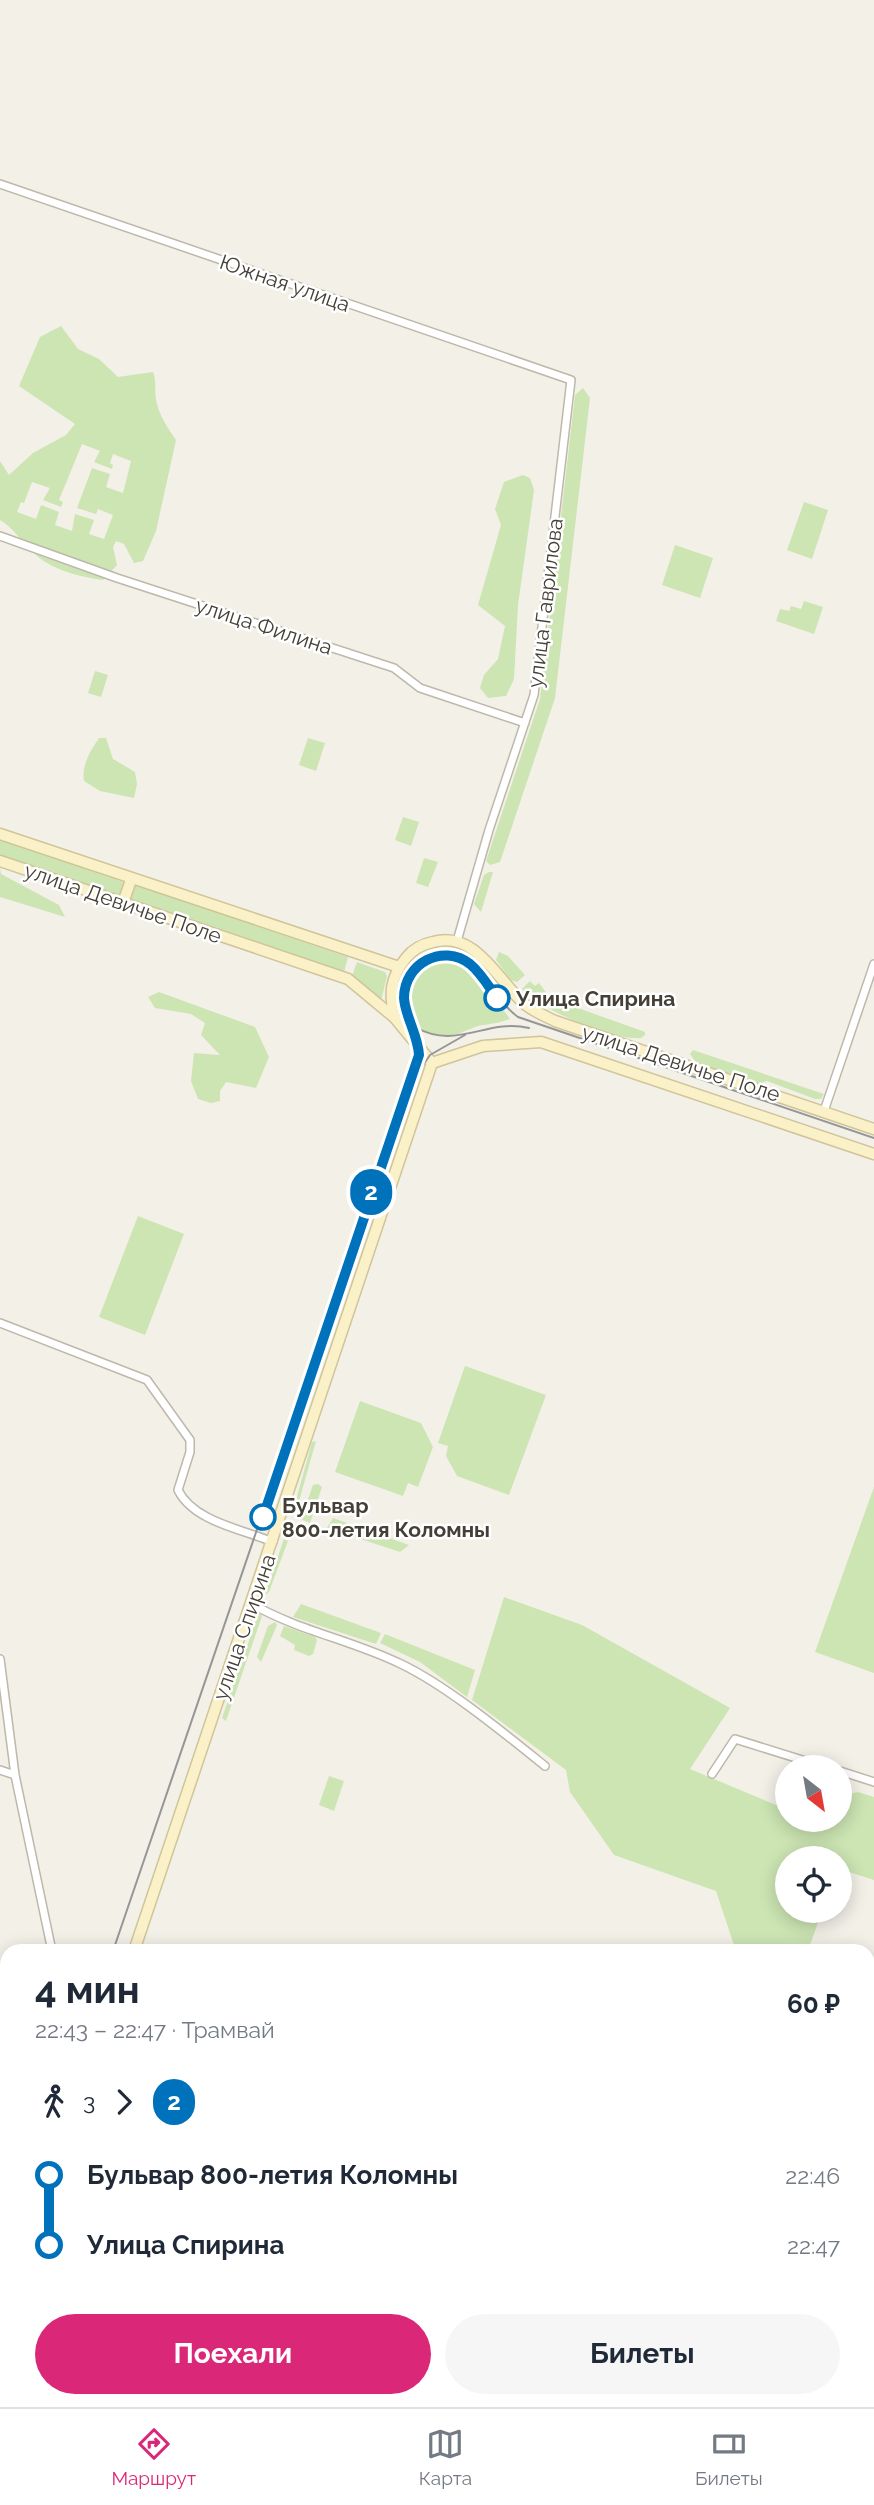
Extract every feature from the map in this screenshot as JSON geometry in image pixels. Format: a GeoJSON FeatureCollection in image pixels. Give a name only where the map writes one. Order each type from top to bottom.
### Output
{"type":"FeatureCollection","features":[{"type":"Feature","properties":{"kind":"main road","name":"улица Девичье Поле"},"geometry":{"type":"LineString","coordinates":[[0,834],[131,880],[398,967]]}},
{"type":"Feature","properties":{"kind":"main road","name":"улица Девичье Поле"},"geometry":{"type":"LineString","coordinates":[[0,861],[348,979],[395,1018],[432,1063],[483,1046],[541,1042],[874,1154]]}},
{"type":"Feature","properties":{"kind":"main road"},"geometry":{"type":"LineString","coordinates":[[123,903],[131,880]]}},
{"type":"Feature","properties":{"kind":"main road"},"geometry":{"type":"LineString","coordinates":[[395,1018],[390,998],[391,982],[398,967],[410,952],[422,945],[446,939],[457,941]]}},
{"type":"Feature","properties":{"kind":"main road","name":"улица Девичье Поле"},"geometry":{"type":"LineString","coordinates":[[457,941],[478,953],[526,1005],[555,1021],[874,1129]]}},
{"type":"Feature","properties":{"kind":"main road","name":"улица Спирина"},"geometry":{"type":"LineString","coordinates":[[136,1944],[274,1542],[349,1304],[432,1063]]}},
{"type":"Feature","properties":{"kind":"street","name":"Южная улица"},"geometry":{"type":"LineString","coordinates":[[0,184],[571,380]]}},
{"type":"Feature","properties":{"kind":"street","name":"улица Гаврилова"},"geometry":{"type":"LineString","coordinates":[[457,941],[489,830],[534,695],[571,380]]}},
{"type":"Feature","properties":{"kind":"street","name":"улица Филина"},"geometry":{"type":"LineString","coordinates":[[0,536],[117,578],[394,668],[420,688],[525,723]]}},
{"type":"Feature","properties":{"kind":"street"},"geometry":{"type":"LineString","coordinates":[[824,1111],[874,964]]}},
{"type":"Feature","properties":{"kind":"street"},"geometry":{"type":"LineString","coordinates":[[0,1323],[147,1380],[190,1440],[190,1452],[178,1490],[185,1504],[198,1513],[274,1542]]}},
{"type":"Feature","properties":{"kind":"street"},"geometry":{"type":"LineString","coordinates":[[253,1604],[281,1621],[375,1652],[418,1672],[545,1766]]}},
{"type":"Feature","properties":{"kind":"street"},"geometry":{"type":"LineString","coordinates":[[0,1660],[15,1775],[51,1944]]}},
{"type":"Feature","properties":{"kind":"street"},"geometry":{"type":"LineString","coordinates":[[712,1774],[735,1739],[786,1755]]}},
{"type":"Feature","properties":{"kind":"street"},"geometry":{"type":"LineString","coordinates":[[0,1770],[15,1775]]}},
{"type":"Feature","properties":{"kind":"street"},"geometry":{"type":"LineString","coordinates":[[852,1775],[874,1782]]}},
{"type":"Feature","properties":{"kind":"green space"},"geometry":{"type":"Polygon","coordinates":[[[61,326],[78,349],[99,359],[118,377],[153,372],[159,410],[176,440],[156,531],[143,561],[134,563],[124,544],[116,541],[113,547],[117,565],[103,580],[76,575],[50,565],[0,520],[0,461],[9,475],[33,453],[66,435],[75,424],[19,386],[40,337],[61,326]],[[82,444],[59,500],[63,502],[61,507],[43,500],[50,488],[32,482],[24,503],[21,502],[17,512],[36,519],[41,505],[59,512],[55,525],[72,531],[75,514],[94,520],[89,534],[104,539],[113,515],[98,509],[96,514],[77,508],[92,468],[110,474],[106,487],[123,493],[131,461],[113,454],[110,463],[113,465],[112,469],[94,462],[100,451],[82,444]]]}},
{"type":"Feature","properties":{"kind":"green space"},"geometry":{"type":"Polygon","coordinates":[[[583,388],[590,398],[555,698],[500,862],[490,865],[486,861],[540,699],[575,395],[583,388]]]}},
{"type":"Feature","properties":{"kind":"green space"},"geometry":{"type":"Polygon","coordinates":[[[523,475],[530,478],[534,490],[518,605],[514,679],[506,696],[488,698],[480,688],[484,675],[498,659],[505,626],[478,605],[501,525],[495,509],[504,482],[523,475]]]}},
{"type":"Feature","properties":{"kind":"green space"},"geometry":{"type":"Polygon","coordinates":[[[804,502],[828,510],[812,559],[787,550],[804,502]]]}},
{"type":"Feature","properties":{"kind":"green space"},"geometry":{"type":"Polygon","coordinates":[[[675,545],[713,558],[700,598],[662,585],[675,545]]]}},
{"type":"Feature","properties":{"kind":"green space"},"geometry":{"type":"Polygon","coordinates":[[[804,601],[823,607],[814,634],[776,621],[780,609],[789,611],[791,606],[801,609],[804,601]]]}},
{"type":"Feature","properties":{"kind":"green space"},"geometry":{"type":"Polygon","coordinates":[[[95,671],[108,675],[101,697],[88,693],[95,671]]]}},
{"type":"Feature","properties":{"kind":"green space"},"geometry":{"type":"Polygon","coordinates":[[[99,738],[106,738],[113,759],[135,772],[137,784],[134,798],[100,791],[84,781],[85,764],[99,738]]]}},
{"type":"Feature","properties":{"kind":"green space"},"geometry":{"type":"Polygon","coordinates":[[[308,738],[325,743],[316,771],[299,765],[308,738]]]}},
{"type":"Feature","properties":{"kind":"green space"},"geometry":{"type":"Polygon","coordinates":[[[403,817],[419,822],[411,846],[395,840],[403,817]]]}},
{"type":"Feature","properties":{"kind":"green space"},"geometry":{"type":"Polygon","coordinates":[[[0,839],[123,882],[123,894],[115,895],[0,856],[0,839]]]}},
{"type":"Feature","properties":{"kind":"green space"},"geometry":{"type":"Polygon","coordinates":[[[424,858],[438,862],[428,887],[416,883],[424,858]]]}},
{"type":"Feature","properties":{"kind":"green space"},"geometry":{"type":"Polygon","coordinates":[[[0,867],[1,874],[59,905],[65,917],[0,897],[0,867]]]}},
{"type":"Feature","properties":{"kind":"green space"},"geometry":{"type":"Polygon","coordinates":[[[493,872],[481,912],[474,904],[484,875],[493,872]]]}},
{"type":"Feature","properties":{"kind":"green space"},"geometry":{"type":"Polygon","coordinates":[[[138,886],[348,957],[344,972],[131,899],[128,896],[131,887],[138,886]]]}},
{"type":"Feature","properties":{"kind":"green space"},"geometry":{"type":"Polygon","coordinates":[[[499,952],[508,956],[525,975],[517,982],[511,980],[496,960],[499,952]]]}},
{"type":"Feature","properties":{"kind":"green space"},"geometry":{"type":"Polygon","coordinates":[[[450,956],[473,969],[510,1019],[447,1036],[425,1032],[414,1023],[407,1011],[409,983],[418,970],[431,961],[450,956]]]}},
{"type":"Feature","properties":{"kind":"green space"},"geometry":{"type":"Polygon","coordinates":[[[357,962],[385,972],[387,976],[381,1001],[352,976],[357,962]]]}},
{"type":"Feature","properties":{"kind":"green space"},"geometry":{"type":"Polygon","coordinates":[[[530,981],[535,986],[539,983],[550,998],[645,1032],[645,1035],[641,1038],[629,1038],[596,1029],[560,1014],[544,1006],[522,989],[530,981]]]}},
{"type":"Feature","properties":{"kind":"green space"},"geometry":{"type":"Polygon","coordinates":[[[159,992],[255,1027],[269,1057],[256,1088],[226,1082],[220,1091],[220,1101],[211,1103],[198,1099],[191,1081],[194,1053],[220,1055],[201,1035],[205,1023],[191,1014],[155,1008],[148,997],[159,992]]]}},
{"type":"Feature","properties":{"kind":"green space"},"geometry":{"type":"Polygon","coordinates":[[[693,1050],[824,1094],[821,1099],[815,1099],[767,1081],[757,1084],[696,1062],[690,1054],[693,1050]]]}},
{"type":"Feature","properties":{"kind":"green space"},"geometry":{"type":"Polygon","coordinates":[[[138,1216],[184,1234],[145,1335],[99,1317],[138,1216]]]}},
{"type":"Feature","properties":{"kind":"green space"},"geometry":{"type":"Polygon","coordinates":[[[465,1366],[546,1395],[509,1495],[457,1476],[446,1456],[448,1446],[438,1443],[465,1366]]]}},
{"type":"Feature","properties":{"kind":"green space"},"geometry":{"type":"Polygon","coordinates":[[[360,1401],[421,1423],[433,1447],[418,1487],[408,1483],[403,1496],[335,1472],[360,1401]]]}},
{"type":"Feature","properties":{"kind":"green space"},"geometry":{"type":"Polygon","coordinates":[[[316,1441],[299,1501],[295,1504],[312,1442],[316,1441]]]}},
{"type":"Feature","properties":{"kind":"green space"},"geometry":{"type":"Polygon","coordinates":[[[313,1485],[322,1487],[310,1523],[301,1519],[313,1485]]]}},
{"type":"Feature","properties":{"kind":"green space"},"geometry":{"type":"Polygon","coordinates":[[[874,1487],[874,1673],[815,1652],[874,1487]]]}},
{"type":"Feature","properties":{"kind":"green space"},"geometry":{"type":"Polygon","coordinates":[[[333,1518],[409,1545],[400,1552],[327,1528],[333,1518]]]}},
{"type":"Feature","properties":{"kind":"green space"},"geometry":{"type":"Polygon","coordinates":[[[284,1539],[288,1541],[269,1592],[265,1595],[284,1539]]]}},
{"type":"Feature","properties":{"kind":"green space"},"geometry":{"type":"Polygon","coordinates":[[[504,1597],[582,1625],[730,1708],[690,1769],[775,1805],[775,1832],[852,1832],[852,1793],[858,1792],[874,1797],[874,1880],[852,1873],[852,1846],[775,1846],[775,1923],[818,1923],[810,1944],[734,1944],[716,1891],[614,1855],[570,1792],[566,1770],[472,1700],[504,1597]]]}},
{"type":"Feature","properties":{"kind":"green space"},"geometry":{"type":"Polygon","coordinates":[[[301,1604],[381,1633],[376,1644],[293,1617],[301,1604]]]}},
{"type":"Feature","properties":{"kind":"green space"},"geometry":{"type":"Polygon","coordinates":[[[259,1612],[262,1616],[226,1721],[222,1718],[259,1612]]]}},
{"type":"Feature","properties":{"kind":"green space"},"geometry":{"type":"Polygon","coordinates":[[[275,1622],[277,1625],[261,1662],[257,1657],[268,1626],[275,1622]]]}},
{"type":"Feature","properties":{"kind":"green space"},"geometry":{"type":"Polygon","coordinates":[[[284,1626],[315,1637],[317,1640],[313,1654],[309,1656],[294,1650],[295,1645],[280,1636],[284,1626]]]}},
{"type":"Feature","properties":{"kind":"green space"},"geometry":{"type":"Polygon","coordinates":[[[385,1634],[475,1670],[467,1697],[420,1662],[380,1643],[385,1634]]]}},
{"type":"Feature","properties":{"kind":"green space"},"geometry":{"type":"Polygon","coordinates":[[[329,1776],[344,1781],[334,1811],[319,1805],[329,1776]]]}},
{"type":"Feature","properties":{"kind":"tram line","name":"2"},"geometry":{"type":"LineString","coordinates":[[263,1517],[295,1414],[419,1055],[415,1027],[404,1000],[405,986],[417,966],[439,954],[450,954],[470,964],[497,998]]}},
{"type":"Feature","properties":{"kind":"tram line"},"geometry":{"type":"LineString","coordinates":[[115,1944],[419,1055],[404,997],[407,981],[416,968],[440,955],[453,956],[466,962],[477,972],[518,1017],[874,1138]]}},
{"type":"Feature","properties":{"kind":"tram line"},"geometry":{"type":"LineString","coordinates":[[415,1027],[430,1034],[444,1036],[499,1027],[529,1028]]}},
{"type":"Feature","properties":{"kind":"tram line"},"geometry":{"type":"LineString","coordinates":[[419,1071],[430,1055],[465,1035]]}},
{"type":"Feature","properties":{"kind":"place","name":"Улица Спирина"},"geometry":{"type":"Point","coordinates":[497,998]}},
{"type":"Feature","properties":{"kind":"place","name":"Бульвар 800-летия Коломны"},"geometry":{"type":"Point","coordinates":[263,1517]}}]}
